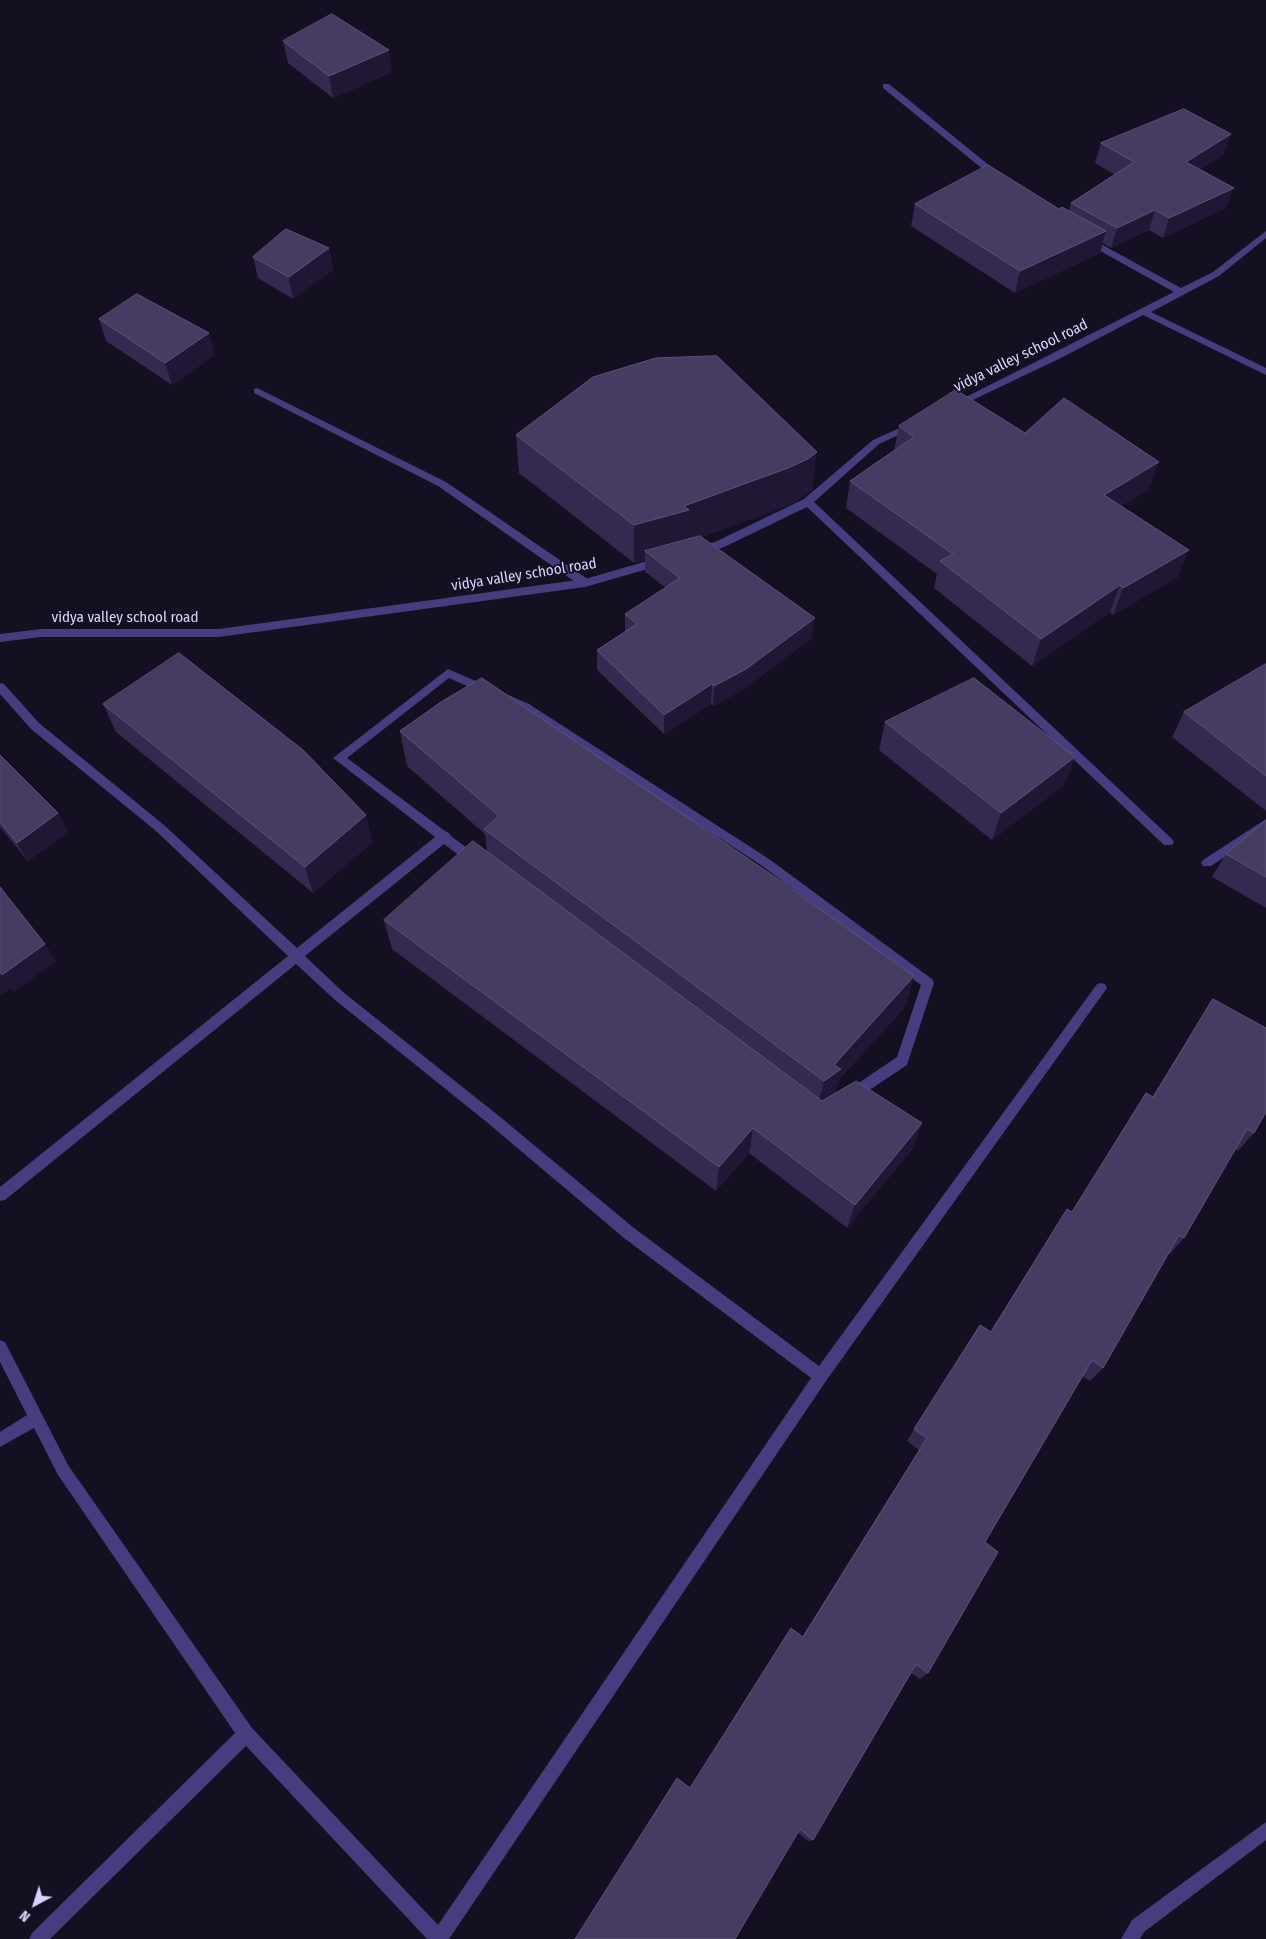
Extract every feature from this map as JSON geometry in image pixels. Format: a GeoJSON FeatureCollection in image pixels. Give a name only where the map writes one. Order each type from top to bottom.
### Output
{"type":"FeatureCollection","features":[{"type":"Feature","properties":{"kind":"street"},"geometry":{"type":"LineString","coordinates":[[886,86],[1005,183]]}},
{"type":"Feature","properties":{"kind":"street"},"geometry":{"type":"LineString","coordinates":[[1074,233],[1181,292]]}},
{"type":"Feature","properties":{"kind":"street","name":"vidya valley school road"},"geometry":{"type":"LineString","coordinates":[[946,409],[1060,355],[1216,274],[1266,234]]}},
{"type":"Feature","properties":{"kind":"street"},"geometry":{"type":"LineString","coordinates":[[1144,312],[1266,372]]}},
{"type":"Feature","properties":{"kind":"street"},"geometry":{"type":"LineString","coordinates":[[257,391],[442,484],[585,583]]}},
{"type":"Feature","properties":{"kind":"street"},"geometry":{"type":"LineString","coordinates":[[689,553],[718,545],[808,502],[876,442],[920,422]]}},
{"type":"Feature","properties":{"kind":"street"},"geometry":{"type":"LineString","coordinates":[[808,502],[1168,842]]}},
{"type":"Feature","properties":{"kind":"street","name":"vidya valley school road"},"geometry":{"type":"LineString","coordinates":[[0,638],[41,633],[219,633],[585,583],[670,558]]}},
{"type":"Feature","properties":{"kind":"street"},"geometry":{"type":"LineString","coordinates":[[448,673],[525,707],[749,851],[928,983],[902,1061],[817,1119],[445,836],[339,758],[448,673]]}},
{"type":"Feature","properties":{"kind":"street"},"geometry":{"type":"LineString","coordinates":[[0,688],[35,726],[160,828],[339,996],[494,1120],[629,1232],[821,1376]]}},
{"type":"Feature","properties":{"kind":"street"},"geometry":{"type":"LineString","coordinates":[[1207,863],[1266,824]]}},
{"type":"Feature","properties":{"kind":"street"},"geometry":{"type":"LineString","coordinates":[[0,1195],[445,836]]}},
{"type":"Feature","properties":{"kind":"street"},"geometry":{"type":"LineString","coordinates":[[0,1347],[63,1470],[246,1734],[439,1939],[821,1376],[1102,988]]}},
{"type":"Feature","properties":{"kind":"street"},"geometry":{"type":"LineString","coordinates":[[0,1440],[36,1418]]}},
{"type":"Feature","properties":{"kind":"street"},"geometry":{"type":"LineString","coordinates":[[38,1939],[246,1734]]}},
{"type":"Feature","properties":{"kind":"street"},"geometry":{"type":"LineString","coordinates":[[1130,1939],[1138,1926],[1266,1830]]}},
{"type":"Feature","properties":{"kind":"building"},"geometry":{"type":"Polygon","coordinates":[[[332,14],[389,50],[329,76],[283,41],[332,14]]]}},
{"type":"Feature","properties":{"kind":"building"},"geometry":{"type":"Polygon","coordinates":[[[1184,109],[1231,134],[1186,162],[1234,188],[1169,218],[1155,210],[1117,228],[1071,203],[1134,162],[1101,143],[1184,109]]]}},
{"type":"Feature","properties":{"kind":"building"},"geometry":{"type":"Polygon","coordinates":[[[988,165],[1059,209],[1062,207],[1106,231],[1020,271],[915,204],[988,165]]]}},
{"type":"Feature","properties":{"kind":"building"},"geometry":{"type":"Polygon","coordinates":[[[286,229],[329,248],[289,277],[253,257],[286,229]]]}},
{"type":"Feature","properties":{"kind":"building"},"geometry":{"type":"Polygon","coordinates":[[[137,294],[209,333],[165,363],[99,319],[137,294]]]}},
{"type":"Feature","properties":{"kind":"building"},"geometry":{"type":"Polygon","coordinates":[[[717,356],[817,452],[808,459],[788,468],[684,506],[689,510],[634,525],[516,435],[593,377],[656,358],[717,356]]]}},
{"type":"Feature","properties":{"kind":"building"},"geometry":{"type":"Polygon","coordinates":[[[956,390],[1025,433],[1064,398],[1159,462],[1104,495],[1189,550],[1123,588],[1120,585],[1041,639],[940,561],[953,554],[850,481],[914,437],[899,426],[956,390]]]}},
{"type":"Feature","properties":{"kind":"building"},"geometry":{"type":"Polygon","coordinates":[[[700,536],[815,618],[746,669],[714,686],[712,684],[664,715],[597,650],[637,624],[625,614],[680,578],[645,551],[700,536]]]}},
{"type":"Feature","properties":{"kind":"building"},"geometry":{"type":"Polygon","coordinates":[[[179,653],[303,750],[366,815],[305,867],[103,704],[179,653]]]}},
{"type":"Feature","properties":{"kind":"building"},"geometry":{"type":"Polygon","coordinates":[[[1266,664],[1266,776],[1184,712],[1266,664]]]}},
{"type":"Feature","properties":{"kind":"building"},"geometry":{"type":"Polygon","coordinates":[[[482,678],[778,879],[914,976],[834,1065],[841,1069],[824,1081],[484,829],[499,816],[400,731],[441,702],[482,678]]]}},
{"type":"Feature","properties":{"kind":"building"},"geometry":{"type":"Polygon","coordinates":[[[974,678],[1075,757],[1001,813],[885,722],[974,678]]]}},
{"type":"Feature","properties":{"kind":"building"},"geometry":{"type":"Polygon","coordinates":[[[0,755],[58,813],[17,843],[0,822],[0,755]]]}},
{"type":"Feature","properties":{"kind":"building"},"geometry":{"type":"Polygon","coordinates":[[[1266,821],[1266,877],[1226,854],[1266,821]]]}},
{"type":"Feature","properties":{"kind":"building"},"geometry":{"type":"Polygon","coordinates":[[[473,841],[822,1101],[856,1081],[922,1123],[855,1205],[753,1128],[719,1167],[384,920],[473,841]]]}},
{"type":"Feature","properties":{"kind":"building"},"geometry":{"type":"Polygon","coordinates":[[[0,887],[45,944],[2,975],[0,972],[0,887]]]}},
{"type":"Feature","properties":{"kind":"building"},"geometry":{"type":"Polygon","coordinates":[[[1213,999],[1266,1028],[1266,1112],[1254,1133],[1247,1129],[1184,1238],[1179,1235],[1103,1368],[1092,1360],[985,1542],[998,1552],[928,1673],[916,1664],[813,1840],[800,1829],[735,1939],[575,1939],[677,1778],[690,1788],[791,1628],[803,1637],[927,1438],[914,1429],[980,1325],[991,1332],[1067,1209],[1072,1212],[1146,1093],[1153,1097],[1213,999]]]}}]}
